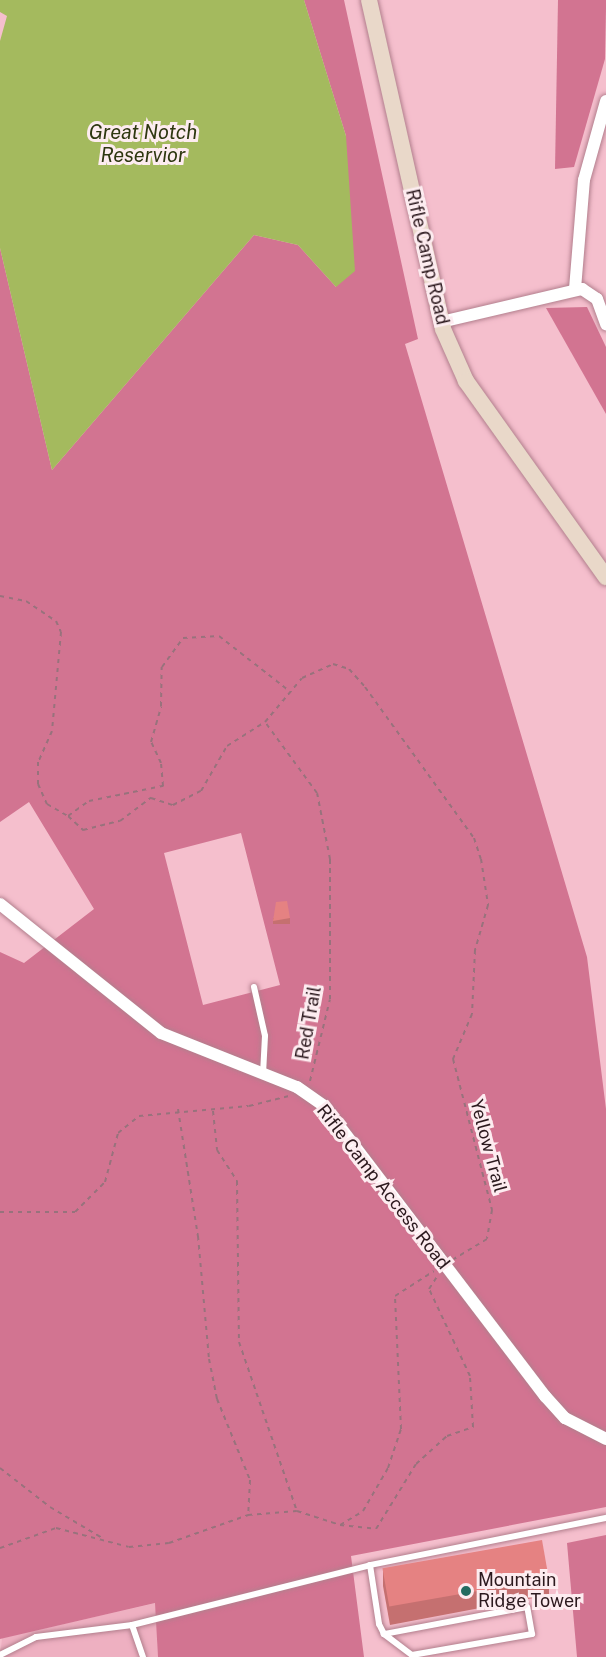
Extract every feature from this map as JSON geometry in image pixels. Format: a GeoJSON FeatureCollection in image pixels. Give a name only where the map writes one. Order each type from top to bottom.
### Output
{"type":"FeatureCollection","features":[{"type":"Feature","properties":{"kind":"street","name":"Rifle Camp Road"},"geometry":{"type":"LineString","coordinates":[[369,0],[441,322],[466,381],[606,577]]}},
{"type":"Feature","properties":{"kind":"street"},"geometry":{"type":"LineString","coordinates":[[575,289],[584,180],[606,102]]}},
{"type":"Feature","properties":{"kind":"street"},"geometry":{"type":"LineString","coordinates":[[441,322],[575,289],[597,299],[606,324]]}},
{"type":"Feature","properties":{"kind":"street","name":"Rifle Camp Access Road"},"geometry":{"type":"LineString","coordinates":[[0,904],[161,1033],[263,1072],[302,1090],[324,1106],[444,1265],[565,1418],[606,1439]]}},
{"type":"Feature","properties":{"kind":"lane"},"geometry":{"type":"LineString","coordinates":[[254,987],[265,1036],[263,1072]]}},
{"type":"Feature","properties":{"kind":"lane"},"geometry":{"type":"LineString","coordinates":[[0,1655],[36,1637],[132,1626],[370,1565],[606,1518]]}},
{"type":"Feature","properties":{"kind":"lane"},"geometry":{"type":"LineString","coordinates":[[370,1565],[373,1601],[384,1634],[412,1654],[532,1634],[527,1607],[384,1634]]}},
{"type":"Feature","properties":{"kind":"lane"},"geometry":{"type":"LineString","coordinates":[[132,1626],[143,1657]]}},
{"type":"Feature","properties":{"kind":"path"},"geometry":{"type":"LineString","coordinates":[[0,596],[27,601],[56,621],[60,632],[51,731],[38,762],[38,784],[47,804],[68,816],[83,830],[120,820],[151,798],[173,805],[201,791],[227,746],[265,722],[288,690],[219,636],[183,638],[162,668],[161,706],[151,742],[161,763],[163,786],[89,801],[68,816]]}},
{"type":"Feature","properties":{"kind":"path","name":"Yellow Trail"},"geometry":{"type":"LineString","coordinates":[[0,1548],[56,1528],[129,1547],[169,1544],[248,1515],[297,1511],[340,1525],[376,1529],[416,1464],[447,1436],[473,1427],[470,1376],[429,1289],[444,1265],[487,1239],[492,1210],[453,1059],[472,1014],[475,950],[488,905],[481,859],[474,838],[349,669],[333,664],[319,668],[288,690]]}},
{"type":"Feature","properties":{"kind":"path","name":"Red Trail"},"geometry":{"type":"LineString","coordinates":[[265,722],[317,793],[330,859],[330,999],[313,1078],[302,1090]]}},
{"type":"Feature","properties":{"kind":"path"},"geometry":{"type":"LineString","coordinates":[[0,1212],[75,1212],[105,1182],[118,1133],[140,1116],[178,1109],[213,1111],[302,1090]]}},
{"type":"Feature","properties":{"kind":"path"},"geometry":{"type":"LineString","coordinates":[[178,1109],[198,1236],[209,1359],[217,1399],[250,1480],[248,1515]]}},
{"type":"Feature","properties":{"kind":"path"},"geometry":{"type":"LineString","coordinates":[[213,1111],[217,1150],[237,1181],[239,1342],[297,1511]]}},
{"type":"Feature","properties":{"kind":"path"},"geometry":{"type":"LineString","coordinates":[[340,1525],[363,1511],[388,1467],[401,1429],[396,1296],[444,1265]]}},
{"type":"Feature","properties":{"kind":"path"},"geometry":{"type":"LineString","coordinates":[[0,1468],[50,1507],[107,1540]]}},
{"type":"Feature","properties":{"kind":"shaded area"},"geometry":{"type":"Polygon","coordinates":[[[304,0],[344,0],[418,339],[405,344],[587,957],[606,1109],[606,1507],[351,1556],[364,1657],[158,1657],[155,1603],[0,1639],[0,952],[24,963],[94,909],[29,802],[0,822],[0,248],[52,470],[254,235],[298,245],[336,287],[346,136],[304,0]],[[241,833],[164,853],[203,1005],[280,985],[241,833]]]}},
{"type":"Feature","properties":{"kind":"shaded area"},"geometry":{"type":"Polygon","coordinates":[[[558,0],[606,0],[606,8],[605,59],[574,167],[555,169],[558,0]]]}},
{"type":"Feature","properties":{"kind":"shaded area"},"geometry":{"type":"Polygon","coordinates":[[[587,307],[606,347],[606,414],[546,308],[587,307]]]}},
{"type":"Feature","properties":{"kind":"shaded area"},"geometry":{"type":"Polygon","coordinates":[[[606,1535],[606,1657],[577,1657],[567,1543],[606,1535]]]}},
{"type":"Feature","properties":{"kind":"shaded area"},"geometry":{"type":"Polygon","coordinates":[[[156,1603],[158,1657],[0,1657],[2,1638],[156,1603]]]}},
{"type":"Feature","properties":{"kind":"water","name":"Great Notch Reservior"},"geometry":{"type":"Polygon","coordinates":[[[0,0],[304,0],[346,136],[355,271],[336,287],[298,245],[254,235],[52,470],[0,248],[0,41],[7,16],[0,12],[0,0]]]}},
{"type":"Feature","properties":{"kind":"building"},"geometry":{"type":"Polygon","coordinates":[[[287,901],[290,918],[273,921],[276,902],[287,901]]]}},
{"type":"Feature","properties":{"kind":"building"},"geometry":{"type":"Polygon","coordinates":[[[542,1540],[549,1578],[389,1607],[382,1568],[542,1540]]]}},
{"type":"Feature","properties":{"kind":"place","name":"Mountain Ridge Tower"},"geometry":{"type":"Point","coordinates":[466,1591]}}]}
